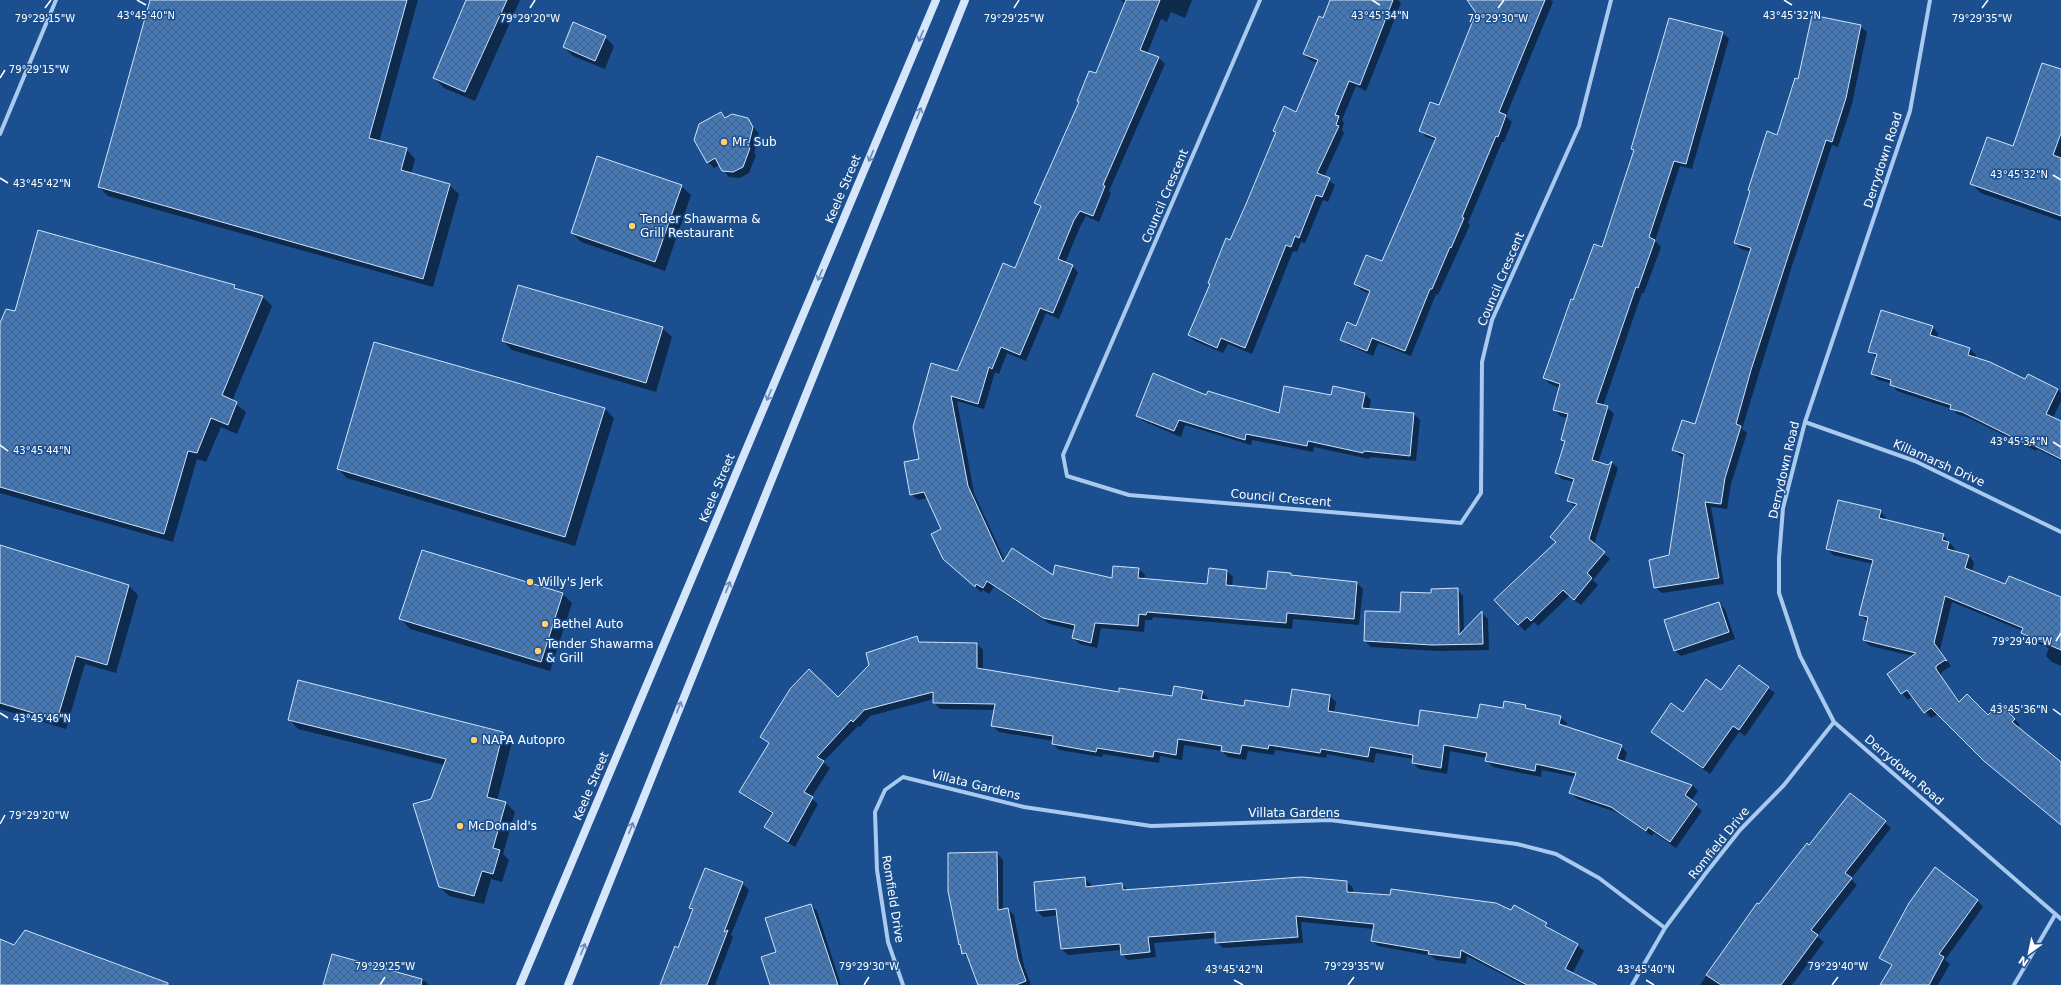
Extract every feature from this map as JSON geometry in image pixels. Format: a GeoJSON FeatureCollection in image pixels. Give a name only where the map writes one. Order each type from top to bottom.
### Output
{"type":"FeatureCollection","features":[{"type":"Feature","properties":{"kind":"main road","name":"Keele Street"},"geometry":{"type":"LineString","coordinates":[[520,985],[936,0]]}},
{"type":"Feature","properties":{"kind":"main road"},"geometry":{"type":"LineString","coordinates":[[568,985],[965,0]]}},
{"type":"Feature","properties":{"kind":"street"},"geometry":{"type":"LineString","coordinates":[[0,134],[56,0]]}},
{"type":"Feature","properties":{"kind":"street","name":"Council Crescent"},"geometry":{"type":"LineString","coordinates":[[1260,0],[1063,455],[1067,476],[1129,495],[1461,522],[1481,493],[1482,362],[1492,320],[1579,126],[1611,0]]}},
{"type":"Feature","properties":{"kind":"street","name":"Derrydown Road"},"geometry":{"type":"LineString","coordinates":[[1930,0],[1910,111],[1806,422],[1783,508],[1779,558],[1779,593],[1800,656],[1834,722],[2061,919]]}},
{"type":"Feature","properties":{"kind":"street","name":"Killamarsh Drive"},"geometry":{"type":"LineString","coordinates":[[1806,422],[1915,461],[2061,532]]}},
{"type":"Feature","properties":{"kind":"street","name":"Romfield Drive"},"geometry":{"type":"LineString","coordinates":[[1632,985],[1665,928],[1740,830],[1784,785],[1834,722]]}},
{"type":"Feature","properties":{"kind":"street","name":"Romfield Drive"},"geometry":{"type":"LineString","coordinates":[[903,777],[885,790],[875,812],[876,870],[888,942],[903,985]]}},
{"type":"Feature","properties":{"kind":"street","name":"Villata Gardens"},"geometry":{"type":"LineString","coordinates":[[903,777],[1024,807],[1151,826],[1330,820],[1517,844],[1556,854],[1599,878],[1665,928]]}},
{"type":"Feature","properties":{"kind":"street"},"geometry":{"type":"LineString","coordinates":[[2014,985],[2055,915]]}},
{"type":"Feature","properties":{"kind":"building"},"geometry":{"type":"Polygon","coordinates":[[[150,0],[407,0],[369,138],[407,148],[401,170],[450,184],[423,279],[98,187],[150,0]]]}},
{"type":"Feature","properties":{"kind":"building"},"geometry":{"type":"Polygon","coordinates":[[[466,0],[507,0],[465,92],[433,78],[466,0]]]}},
{"type":"Feature","properties":{"kind":"building"},"geometry":{"type":"Polygon","coordinates":[[[1126,0],[1160,0],[1140,50],[1159,57],[1103,185],[1105,186],[1093,216],[1080,211],[1074,220],[1058,259],[1073,265],[1053,313],[1040,308],[1020,355],[1001,347],[992,369],[989,367],[978,404],[951,396],[968,486],[1003,562],[1012,548],[1053,575],[1055,565],[1112,578],[1113,566],[1139,568],[1138,578],[1207,584],[1209,568],[1227,570],[1226,585],[1266,589],[1268,571],[1357,582],[1354,619],[1287,613],[1286,623],[1147,612],[1146,615],[1139,614],[1138,626],[1095,623],[1091,643],[1072,638],[1075,625],[1043,618],[987,581],[983,588],[976,584],[975,587],[943,559],[931,534],[941,529],[924,492],[910,495],[904,462],[919,459],[913,427],[931,363],[957,371],[1003,263],[1015,268],[1041,206],[1034,203],[1079,102],[1077,101],[1089,71],[1096,73],[1126,0]]]}},
{"type":"Feature","properties":{"kind":"building"},"geometry":{"type":"Polygon","coordinates":[[[1330,0],[1393,0],[1360,85],[1349,81],[1335,115],[1339,116],[1336,125],[1339,126],[1317,173],[1330,178],[1322,197],[1316,195],[1299,238],[1295,236],[1291,247],[1286,245],[1245,348],[1221,338],[1217,348],[1188,335],[1210,284],[1208,283],[1226,238],[1230,240],[1246,204],[1276,132],[1273,131],[1284,106],[1296,112],[1318,60],[1303,54],[1319,16],[1323,18],[1330,0]]]}},
{"type":"Feature","properties":{"kind":"building"},"geometry":{"type":"Polygon","coordinates":[[[1467,0],[1545,0],[1499,112],[1506,115],[1498,137],[1496,136],[1462,217],[1464,218],[1432,289],[1430,289],[1405,351],[1372,338],[1367,351],[1340,340],[1347,322],[1356,326],[1370,291],[1354,284],[1366,255],[1382,261],[1436,138],[1419,131],[1430,102],[1439,105],[1476,13],[1467,0]]]}},
{"type":"Feature","properties":{"kind":"building"},"geometry":{"type":"Polygon","coordinates":[[[1812,15],[1861,25],[1846,98],[1832,142],[1826,140],[1751,370],[1736,424],[1741,426],[1725,478],[1721,504],[1705,502],[1719,578],[1654,588],[1649,560],[1669,555],[1684,454],[1672,450],[1682,420],[1695,424],[1751,248],[1734,243],[1750,191],[1748,190],[1767,131],[1777,135],[1795,78],[1798,79],[1812,15]]]}},
{"type":"Feature","properties":{"kind":"building"},"geometry":{"type":"Polygon","coordinates":[[[1669,18],[1723,32],[1686,164],[1674,161],[1649,237],[1655,240],[1638,288],[1636,287],[1596,403],[1608,406],[1592,460],[1608,465],[1612,461],[1589,539],[1605,552],[1587,573],[1592,578],[1574,600],[1563,590],[1531,621],[1527,617],[1518,625],[1494,600],[1556,542],[1550,537],[1577,504],[1567,501],[1574,479],[1555,473],[1565,441],[1561,440],[1568,414],[1553,410],[1560,384],[1543,378],[1571,299],[1573,300],[1594,244],[1602,247],[1634,150],[1631,149],[1669,18]]]}},
{"type":"Feature","properties":{"kind":"building"},"geometry":{"type":"Polygon","coordinates":[[[573,22],[606,36],[595,61],[563,47],[573,22]]]}},
{"type":"Feature","properties":{"kind":"building"},"geometry":{"type":"Polygon","coordinates":[[[2042,63],[2061,69],[2061,133],[2053,155],[2061,158],[2061,216],[1970,184],[1987,137],[2013,146],[2042,63]]]}},
{"type":"Feature","properties":{"kind":"building"},"geometry":{"type":"Polygon","coordinates":[[[721,112],[725,118],[732,114],[748,118],[753,127],[748,147],[750,148],[743,167],[733,172],[722,171],[715,158],[707,163],[694,140],[699,124],[721,112]]]}},
{"type":"Feature","properties":{"kind":"building"},"geometry":{"type":"Polygon","coordinates":[[[597,156],[682,185],[655,262],[571,233],[597,156]]]}},
{"type":"Feature","properties":{"kind":"building"},"geometry":{"type":"Polygon","coordinates":[[[38,230],[235,285],[234,288],[263,296],[222,395],[237,402],[228,425],[211,418],[197,453],[188,451],[164,534],[0,487],[0,323],[6,309],[15,311],[38,230]]]}},
{"type":"Feature","properties":{"kind":"building"},"geometry":{"type":"Polygon","coordinates":[[[518,285],[663,327],[646,383],[502,341],[518,285]]]}},
{"type":"Feature","properties":{"kind":"building"},"geometry":{"type":"Polygon","coordinates":[[[1881,310],[1933,326],[1930,335],[1970,348],[1968,355],[1990,362],[2025,379],[2028,374],[2058,389],[2046,414],[2061,421],[2061,459],[2031,444],[2030,446],[1962,412],[1950,409],[1951,405],[1890,385],[1891,380],[1871,374],[1877,354],[1868,352],[1881,310]]]}},
{"type":"Feature","properties":{"kind":"building"},"geometry":{"type":"Polygon","coordinates":[[[374,342],[605,408],[565,537],[337,469],[374,342]]]}},
{"type":"Feature","properties":{"kind":"building"},"geometry":{"type":"Polygon","coordinates":[[[1153,373],[1206,395],[1208,391],[1279,413],[1284,386],[1331,395],[1333,386],[1365,393],[1362,408],[1414,413],[1410,456],[1364,451],[1363,453],[1308,441],[1307,446],[1246,434],[1245,440],[1179,420],[1174,431],[1136,416],[1153,373]]]}},
{"type":"Feature","properties":{"kind":"building"},"geometry":{"type":"Polygon","coordinates":[[[1838,500],[1881,510],[1879,518],[1944,534],[1942,540],[1949,542],[1947,549],[1969,555],[1965,568],[2005,584],[2009,576],[2061,597],[2061,650],[2021,633],[2023,628],[1945,596],[1934,643],[1947,661],[1945,660],[1936,666],[1936,669],[1959,702],[1967,694],[1988,715],[2000,703],[2015,719],[2012,722],[2061,762],[2061,825],[1984,761],[1931,708],[1924,713],[1907,690],[1901,694],[1887,674],[1916,653],[1863,640],[1868,617],[1859,615],[1873,560],[1826,549],[1838,500]]]}},
{"type":"Feature","properties":{"kind":"building"},"geometry":{"type":"Polygon","coordinates":[[[0,545],[129,585],[107,665],[76,656],[57,720],[0,703],[0,545]]]}},
{"type":"Feature","properties":{"kind":"building"},"geometry":{"type":"Polygon","coordinates":[[[422,550],[563,593],[541,662],[399,619],[422,550]]]}},
{"type":"Feature","properties":{"kind":"building"},"geometry":{"type":"Polygon","coordinates":[[[1458,588],[1459,635],[1482,611],[1483,644],[1432,645],[1364,641],[1365,611],[1400,612],[1401,592],[1431,593],[1431,589],[1458,588]]]}},
{"type":"Feature","properties":{"kind":"building"},"geometry":{"type":"Polygon","coordinates":[[[1719,602],[1729,632],[1674,651],[1664,620],[1719,602]]]}},
{"type":"Feature","properties":{"kind":"building"},"geometry":{"type":"Polygon","coordinates":[[[917,636],[919,642],[977,643],[977,668],[1119,692],[1119,688],[1172,696],[1174,686],[1203,691],[1201,699],[1244,706],[1245,700],[1289,707],[1292,689],[1330,695],[1328,711],[1418,726],[1420,710],[1477,718],[1480,704],[1503,708],[1504,701],[1526,705],[1525,708],[1561,716],[1559,724],[1622,745],[1617,759],[1692,785],[1685,795],[1697,804],[1670,842],[1648,827],[1646,831],[1611,807],[1569,793],[1576,773],[1536,764],[1535,771],[1485,761],[1487,753],[1444,745],[1441,768],[1412,763],[1413,755],[1370,747],[1368,757],[1321,749],[1320,753],[1269,745],[1268,749],[1242,745],[1240,754],[1221,751],[1222,746],[1178,739],[1176,755],[1154,751],[1153,757],[1097,748],[1096,752],[1052,744],[1053,736],[991,726],[995,704],[933,703],[933,692],[864,710],[853,722],[851,720],[817,757],[824,761],[804,792],[813,797],[788,842],[764,827],[773,813],[739,792],[769,743],[760,737],[790,689],[809,669],[838,697],[869,665],[866,653],[917,636]]]}},
{"type":"Feature","properties":{"kind":"building"},"geometry":{"type":"Polygon","coordinates":[[[1739,665],[1769,687],[1739,730],[1733,726],[1703,768],[1651,732],[1671,703],[1683,712],[1706,679],[1721,690],[1739,665]]]}},
{"type":"Feature","properties":{"kind":"building"},"geometry":{"type":"Polygon","coordinates":[[[298,680],[503,732],[487,797],[506,802],[493,848],[500,850],[493,874],[482,871],[474,896],[439,887],[413,804],[431,799],[446,759],[288,720],[298,680]]]}},
{"type":"Feature","properties":{"kind":"building"},"geometry":{"type":"Polygon","coordinates":[[[1850,793],[1886,821],[1845,873],[1852,878],[1811,930],[1818,935],[1781,985],[1721,985],[1706,975],[1757,903],[1759,904],[1807,843],[1809,845],[1850,793]]]}},
{"type":"Feature","properties":{"kind":"building"},"geometry":{"type":"Polygon","coordinates":[[[997,852],[998,910],[1008,908],[1018,959],[1026,981],[1016,985],[978,985],[966,953],[962,954],[960,944],[959,945],[948,891],[948,853],[997,852]]]}},
{"type":"Feature","properties":{"kind":"building"},"geometry":{"type":"Polygon","coordinates":[[[1935,867],[1978,900],[1939,954],[1944,957],[1929,985],[1880,985],[1892,965],[1879,958],[1909,903],[1935,867]]]}},
{"type":"Feature","properties":{"kind":"building"},"geometry":{"type":"Polygon","coordinates":[[[705,868],[743,882],[724,932],[728,930],[707,985],[660,985],[675,946],[678,948],[693,909],[689,908],[705,868]]]}},
{"type":"Feature","properties":{"kind":"building"},"geometry":{"type":"Polygon","coordinates":[[[1085,877],[1086,887],[1122,883],[1123,890],[1302,877],[1347,881],[1347,892],[1390,895],[1391,889],[1496,903],[1511,910],[1514,905],[1547,923],[1545,926],[1578,944],[1565,969],[1597,985],[1527,985],[1461,950],[1460,958],[1428,954],[1429,951],[1371,941],[1374,924],[1296,916],[1298,937],[1215,943],[1215,932],[1148,937],[1150,952],[1121,955],[1120,944],[1061,949],[1056,909],[1036,911],[1034,882],[1085,877]]]}},
{"type":"Feature","properties":{"kind":"building"},"geometry":{"type":"Polygon","coordinates":[[[811,904],[838,985],[770,985],[761,957],[776,952],[765,918],[811,904]]]}},
{"type":"Feature","properties":{"kind":"building"},"geometry":{"type":"Polygon","coordinates":[[[25,930],[168,983],[168,985],[0,985],[0,939],[14,945],[25,930]]]}},
{"type":"Feature","properties":{"kind":"building"},"geometry":{"type":"Polygon","coordinates":[[[332,954],[422,979],[421,985],[323,985],[332,954]]]}},
{"type":"Feature","properties":{"kind":"place","name":"Mr. Sub"},"geometry":{"type":"Point","coordinates":[724,142]}},
{"type":"Feature","properties":{"kind":"place","name":"Tender Shawarma & Grill Restaurant"},"geometry":{"type":"Point","coordinates":[632,226]}},
{"type":"Feature","properties":{"kind":"place","name":"Willy's Jerk"},"geometry":{"type":"Point","coordinates":[530,582]}},
{"type":"Feature","properties":{"kind":"place","name":"Bethel Auto"},"geometry":{"type":"Point","coordinates":[545,624]}},
{"type":"Feature","properties":{"kind":"place","name":"Tender Shawarma & Grill"},"geometry":{"type":"Point","coordinates":[538,651]}},
{"type":"Feature","properties":{"kind":"place","name":"NAPA Autopro"},"geometry":{"type":"Point","coordinates":[474,740]}},
{"type":"Feature","properties":{"kind":"place","name":"McDonald's"},"geometry":{"type":"Point","coordinates":[460,826]}}]}
